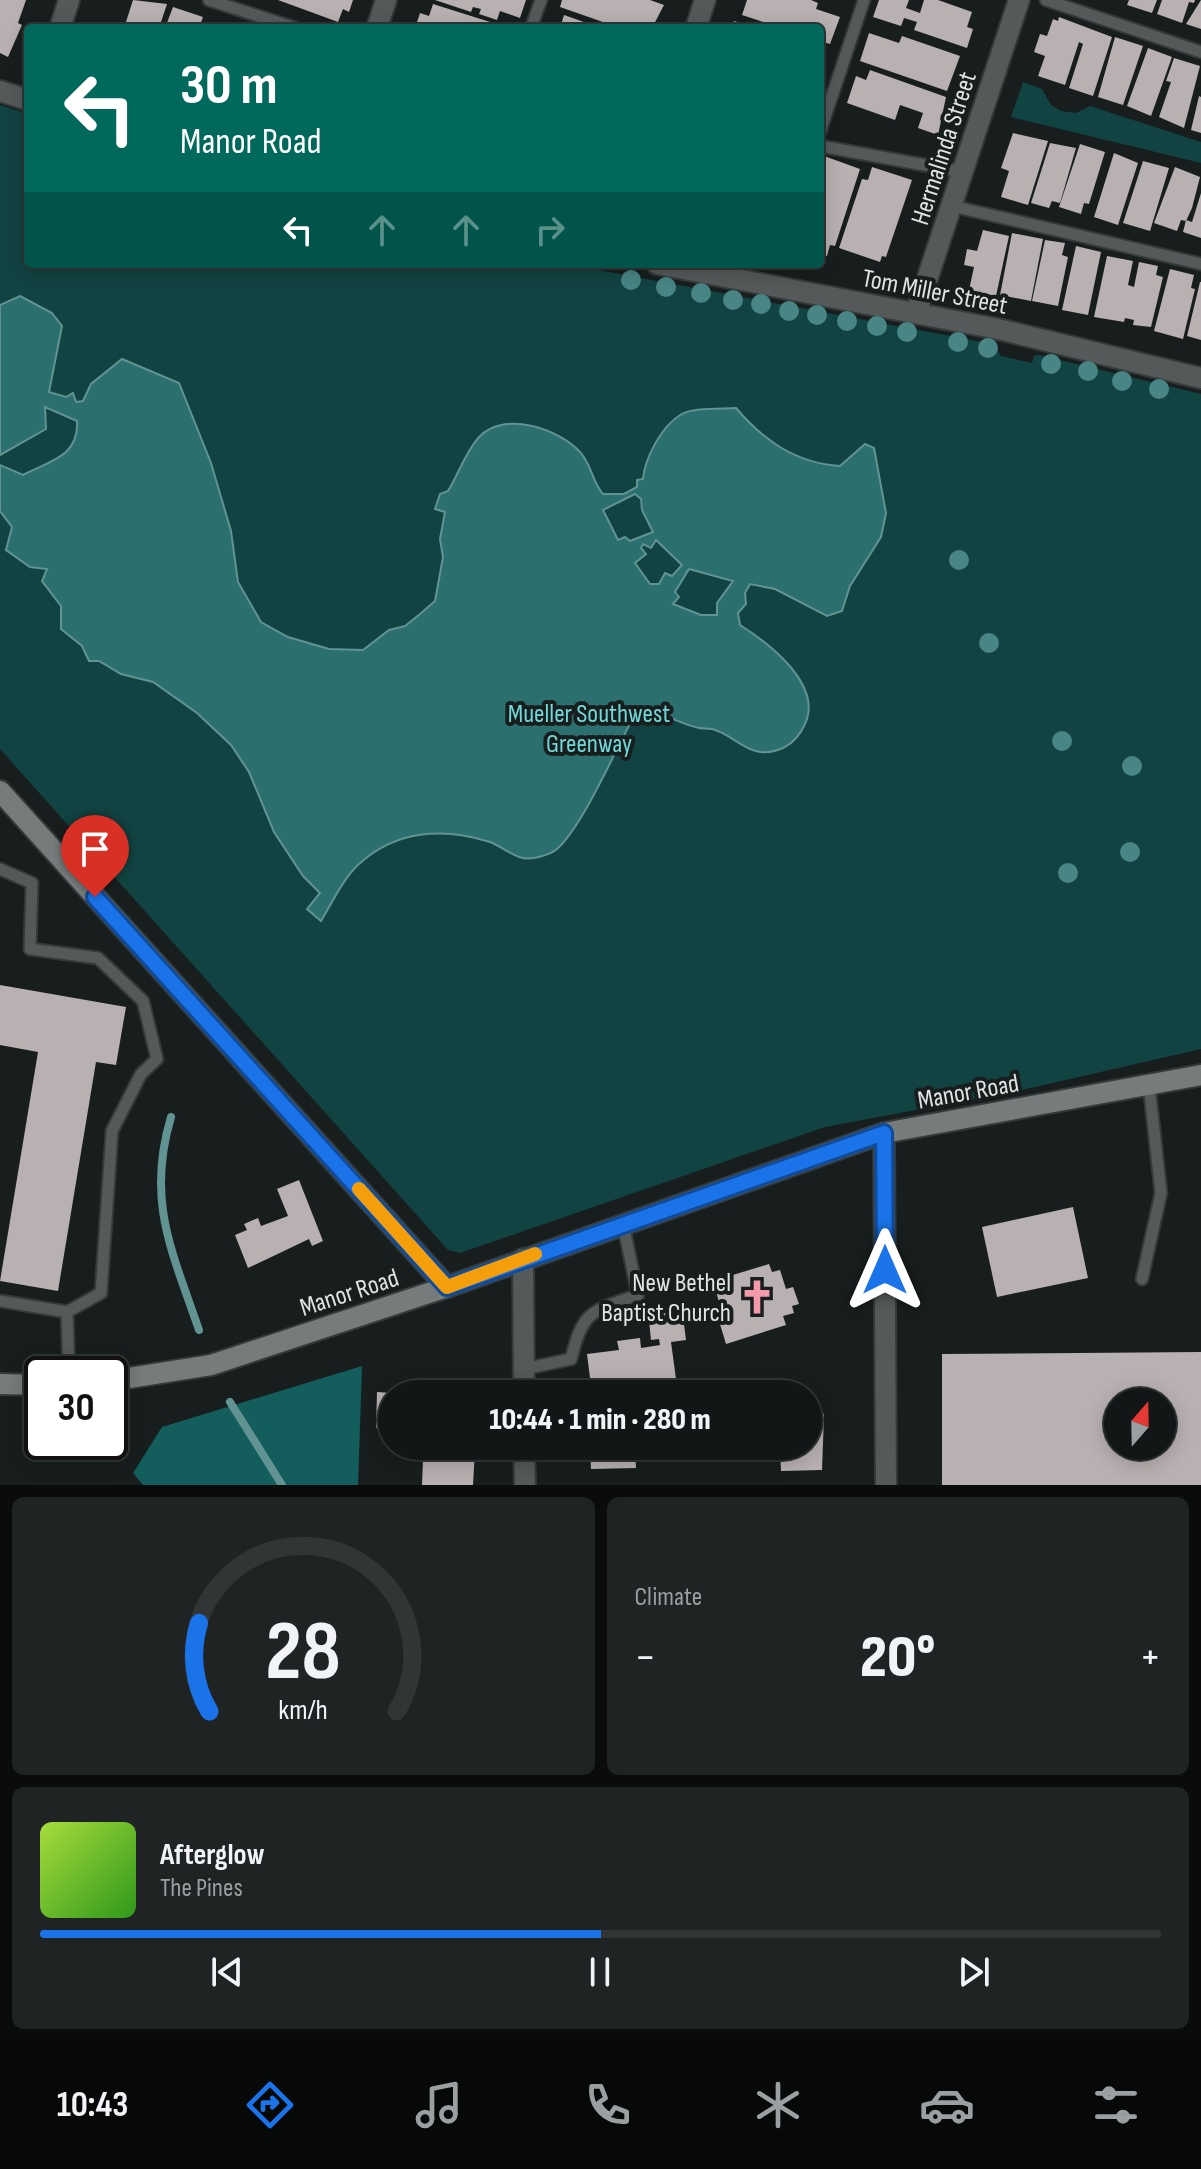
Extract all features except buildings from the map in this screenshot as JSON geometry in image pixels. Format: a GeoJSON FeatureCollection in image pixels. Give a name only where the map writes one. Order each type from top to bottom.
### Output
{"type":"FeatureCollection","features":[{"type":"Feature","properties":{"kind":"main road"},"geometry":{"type":"LineString","coordinates":[[0,791],[447,1287]]}},
{"type":"Feature","properties":{"kind":"main road","name":"Manor Road"},"geometry":{"type":"LineString","coordinates":[[128,1378],[211,1365],[447,1287],[884,1133],[1201,1075]]}},
{"type":"Feature","properties":{"kind":"main road"},"geometry":{"type":"LineString","coordinates":[[0,1384],[24,1385]]}},
{"type":"Feature","properties":{"kind":"street"},"geometry":{"type":"LineString","coordinates":[[61,24],[69,0]]}},
{"type":"Feature","properties":{"kind":"street"},"geometry":{"type":"LineString","coordinates":[[378,24],[386,0]]}},
{"type":"Feature","properties":{"kind":"street"},"geometry":{"type":"LineString","coordinates":[[697,24],[705,0]]}},
{"type":"Feature","properties":{"kind":"street","name":"Hermalinda Street"},"geometry":{"type":"LineString","coordinates":[[916,313],[1019,0]]}},
{"type":"Feature","properties":{"kind":"street"},"geometry":{"type":"LineString","coordinates":[[0,91],[24,99]]}},
{"type":"Feature","properties":{"kind":"street","name":"Tom Miller Street"},"geometry":{"type":"LineString","coordinates":[[678,268],[1025,335],[1201,378]]}},
{"type":"Feature","properties":{"kind":"street"},"geometry":{"type":"LineString","coordinates":[[884,1133],[886,1485]]}},
{"type":"Feature","properties":{"kind":"street"},"geometry":{"type":"LineString","coordinates":[[523,1259],[524,1380]]}},
{"type":"Feature","properties":{"kind":"street"},"geometry":{"type":"LineString","coordinates":[[524,1460],[525,1485]]}},
{"type":"Feature","properties":{"kind":"lane"},"geometry":{"type":"LineString","coordinates":[[209,0],[227,3],[284,24]]}},
{"type":"Feature","properties":{"kind":"lane"},"geometry":{"type":"LineString","coordinates":[[532,24],[541,0]]}},
{"type":"Feature","properties":{"kind":"lane"},"geometry":{"type":"LineString","coordinates":[[824,120],[864,0]]}},
{"type":"Feature","properties":{"kind":"lane"},"geometry":{"type":"LineString","coordinates":[[1046,0],[1201,52]]}},
{"type":"Feature","properties":{"kind":"lane"},"geometry":{"type":"LineString","coordinates":[[824,147],[963,172]]}},
{"type":"Feature","properties":{"kind":"lane"},"geometry":{"type":"LineString","coordinates":[[952,206],[1201,264]]}},
{"type":"Feature","properties":{"kind":"lane"},"geometry":{"type":"LineString","coordinates":[[0,869],[32,883],[30,949],[98,958],[143,1001],[157,1059],[141,1074],[112,1131],[101,1293],[67,1312],[0,1301]]}},
{"type":"Feature","properties":{"kind":"lane"},"geometry":{"type":"LineString","coordinates":[[1142,1279],[1161,1193],[1149,1085]]}},
{"type":"Feature","properties":{"kind":"lane"},"geometry":{"type":"LineString","coordinates":[[524,1369],[571,1359],[579,1325],[592,1311],[638,1295],[623,1224]]}},
{"type":"Feature","properties":{"kind":"lane"},"geometry":{"type":"LineString","coordinates":[[67,1312],[68,1356]]}},
{"type":"Feature","properties":{"kind":"green space"},"geometry":{"type":"Polygon","coordinates":[[[1023,82],[1042,89],[1051,105],[1061,111],[1076,113],[1090,106],[1201,142],[1201,163],[1011,117],[1023,82]]]}},
{"type":"Feature","properties":{"kind":"green space","name":"Mueller Southwest Greenway"},"geometry":{"type":"Polygon","coordinates":[[[0,105],[24,113],[24,268],[587,268],[977,341],[994,345],[1001,356],[1032,363],[1034,356],[1039,355],[1201,394],[1201,1049],[1022,1090],[825,1127],[460,1253],[448,1250],[0,749],[0,105]]]}},
{"type":"Feature","properties":{"kind":"shaded area"},"geometry":{"type":"Polygon","coordinates":[[[20,296],[52,313],[62,326],[49,392],[66,397],[73,393],[76,402],[83,401],[91,384],[122,359],[179,383],[211,463],[231,531],[238,582],[261,622],[288,637],[329,649],[363,650],[389,630],[405,626],[435,601],[443,557],[440,539],[445,512],[435,509],[440,494],[448,491],[479,437],[502,425],[531,426],[571,444],[584,457],[603,494],[624,494],[637,487],[637,480],[643,479],[660,435],[673,420],[692,411],[736,408],[758,431],[782,448],[824,464],[840,466],[865,444],[874,448],[886,513],[881,537],[850,586],[842,611],[827,616],[775,589],[750,584],[745,593],[746,604],[738,613],[740,625],[778,654],[807,695],[809,709],[805,724],[788,745],[773,751],[754,750],[721,732],[641,712],[631,722],[577,824],[554,851],[527,858],[490,842],[455,834],[404,838],[372,853],[358,865],[321,921],[307,909],[320,893],[303,876],[274,832],[249,772],[231,745],[197,713],[153,682],[121,674],[99,661],[89,661],[82,646],[61,629],[61,606],[42,581],[47,569],[30,567],[6,550],[12,527],[0,511],[0,465],[23,475],[52,461],[73,443],[77,421],[45,407],[46,429],[0,455],[0,305],[20,296]],[[635,494],[603,510],[618,540],[625,537],[630,541],[653,532],[642,510],[641,499],[635,494]],[[656,540],[651,548],[643,544],[641,548],[646,554],[635,563],[650,584],[659,584],[665,573],[672,576],[682,565],[656,540]],[[689,569],[675,592],[679,597],[673,604],[701,615],[717,615],[717,603],[733,581],[689,569]]]}},
{"type":"Feature","properties":{"kind":"shaded area"},"geometry":{"type":"Polygon","coordinates":[[[362,1366],[358,1485],[143,1485],[133,1473],[162,1427],[362,1366]]]}},
{"type":"Feature","properties":{"kind":"waterway"},"geometry":{"type":"LineString","coordinates":[[171,1117],[164,1147],[162,1200],[172,1250],[199,1330]]}},
{"type":"Feature","properties":{"kind":"waterway"},"geometry":{"type":"LineString","coordinates":[[230,1402],[282,1485]]}},
{"type":"Feature","properties":{"kind":"slow traffic"},"geometry":{"type":"LineString","coordinates":[[359,1189],[447,1287],[535,1254]]}},
{"type":"Feature","properties":{"kind":"place","name":"New Bethel Baptist Church"},"geometry":{"type":"Point","coordinates":[757,1297]}},
{"type":"Feature","properties":{"kind":"route"},"geometry":{"type":"LineString","coordinates":[[95,897],[447,1287],[884,1133],[885,1270]]}}]}
